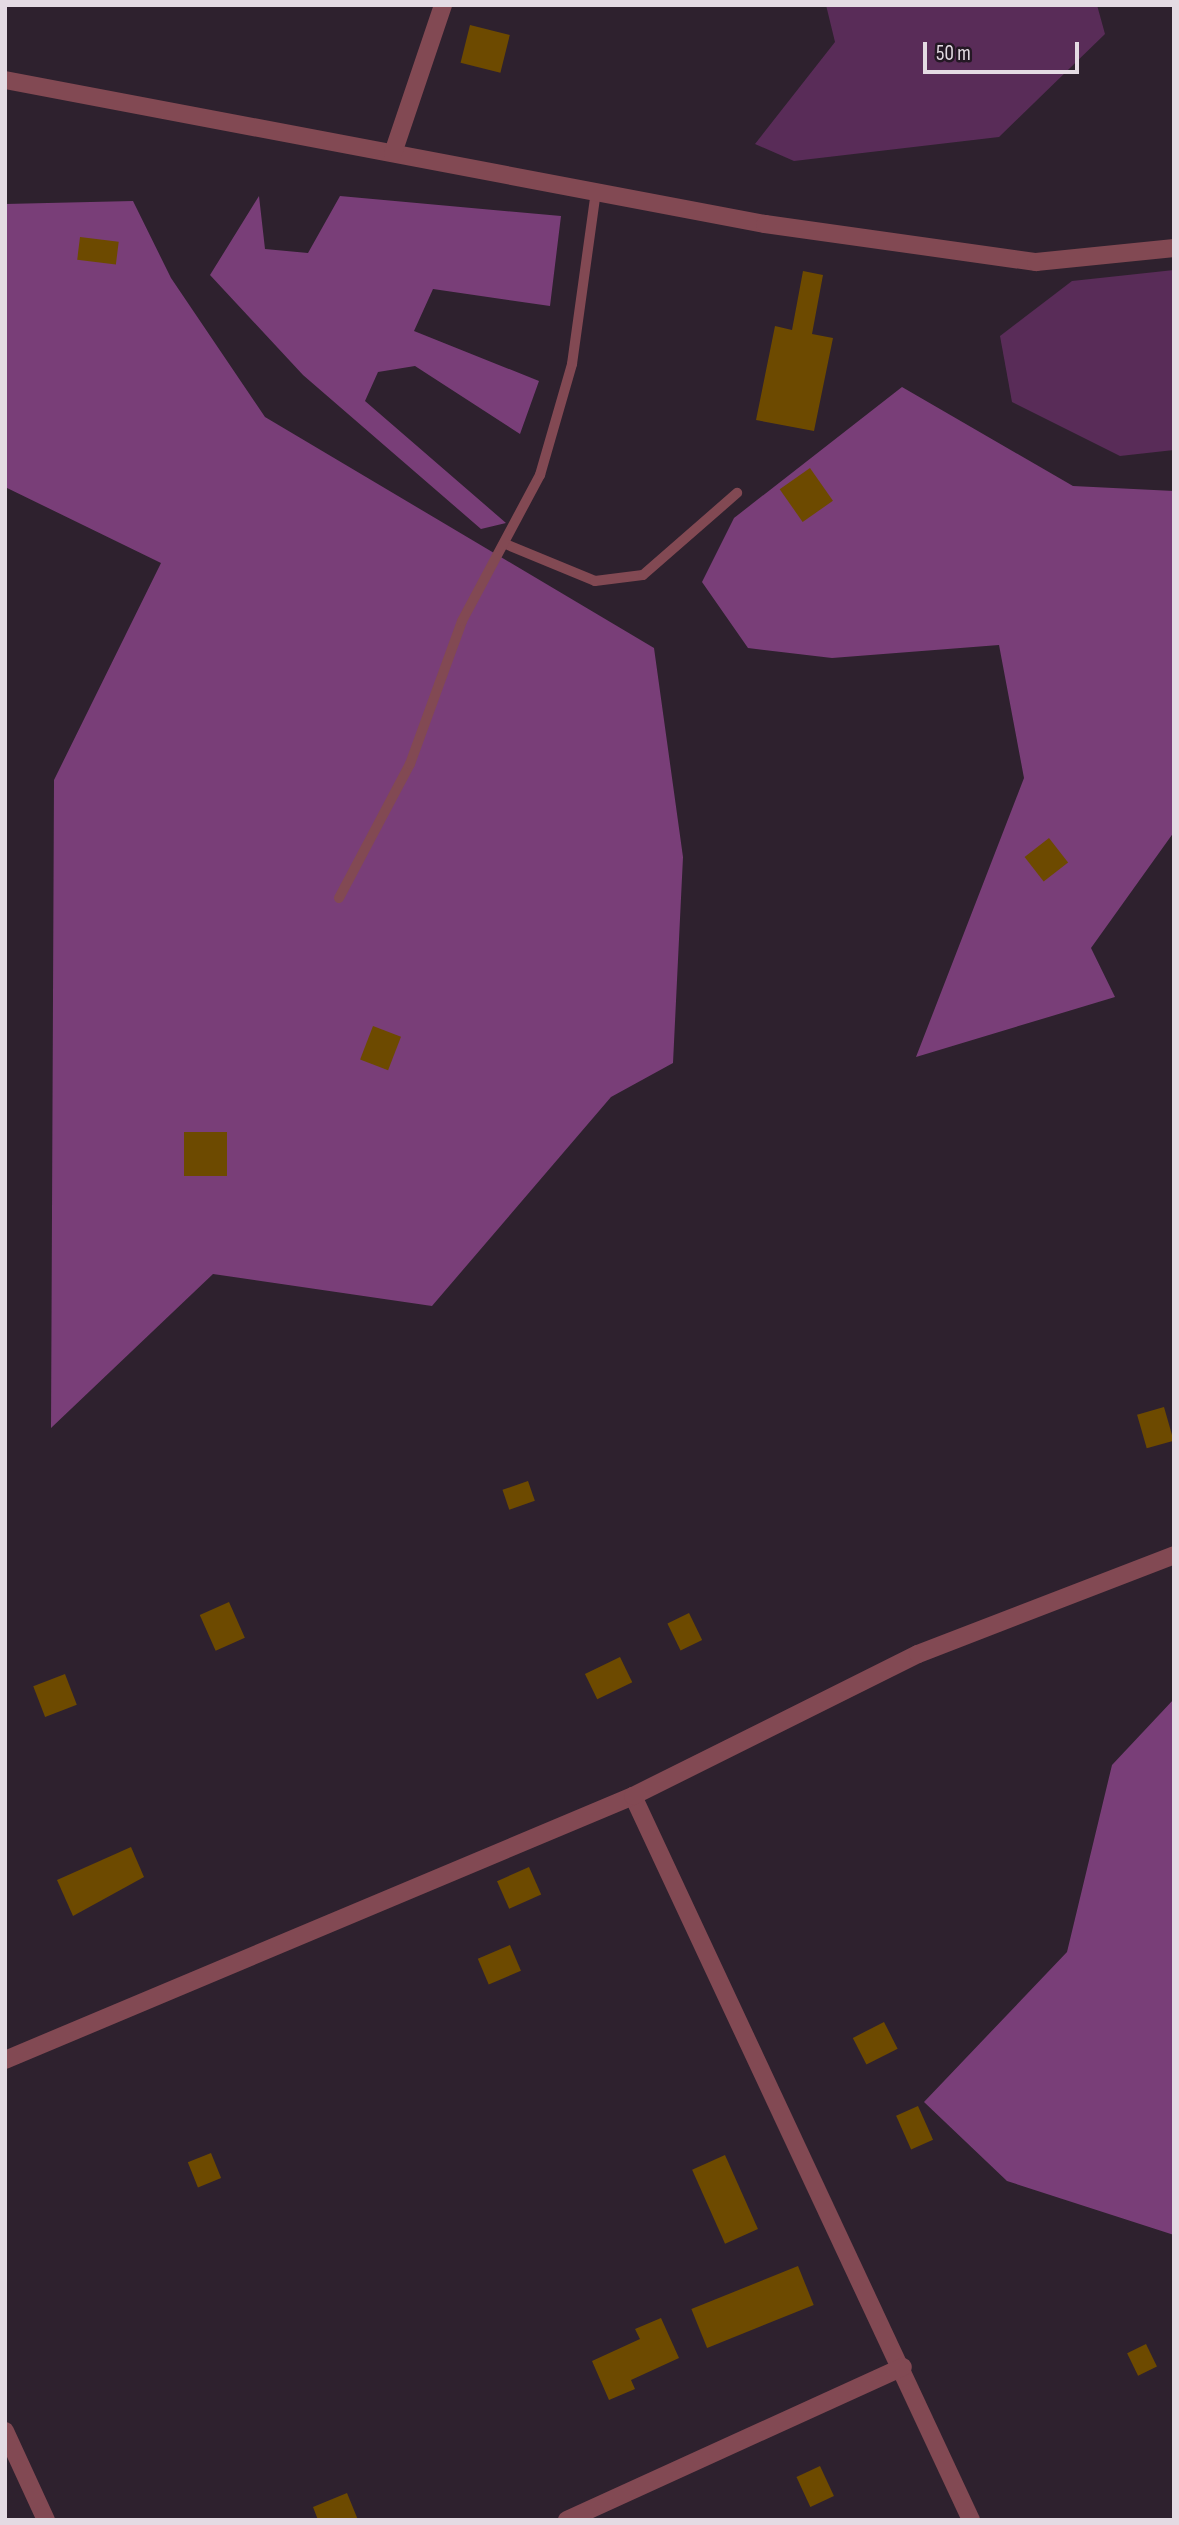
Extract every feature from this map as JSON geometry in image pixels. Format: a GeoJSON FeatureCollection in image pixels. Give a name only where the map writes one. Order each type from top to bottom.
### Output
{"type":"FeatureCollection","features":[{"type":"Feature","properties":{"kind":"street"},"geometry":{"type":"LineString","coordinates":[[394,153],[443,5]]}},
{"type":"Feature","properties":{"kind":"street"},"geometry":{"type":"LineString","coordinates":[[5,80],[765,224],[1036,262],[1174,248]]}},
{"type":"Feature","properties":{"kind":"street"},"geometry":{"type":"LineString","coordinates":[[5,2060],[633,1796],[918,1654],[1174,1555]]}},
{"type":"Feature","properties":{"kind":"street"},"geometry":{"type":"LineString","coordinates":[[633,1796],[903,2367],[971,2520]]}},
{"type":"Feature","properties":{"kind":"street"},"geometry":{"type":"LineString","coordinates":[[567,2520],[903,2367]]}},
{"type":"Feature","properties":{"kind":"street"},"geometry":{"type":"LineString","coordinates":[[5,2431],[46,2520]]}},
{"type":"Feature","properties":{"kind":"street"},"geometry":{"type":"LineString","coordinates":[[963,2500],[979,2520]]}},
{"type":"Feature","properties":{"kind":"lane"},"geometry":{"type":"LineString","coordinates":[[339,898],[410,764],[462,621],[508,545],[540,475],[572,364],[596,191]]}},
{"type":"Feature","properties":{"kind":"lane"},"geometry":{"type":"LineString","coordinates":[[508,545],[595,581],[643,575],[737,493]]}},
{"type":"Feature","properties":{"kind":"shaded area"},"geometry":{"type":"Polygon","coordinates":[[[826,5],[1097,5],[1105,34],[999,137],[794,161],[755,144],[835,42],[826,5]]]}},
{"type":"Feature","properties":{"kind":"shaded area"},"geometry":{"type":"Polygon","coordinates":[[[259,196],[265,249],[308,253],[340,196],[561,216],[550,306],[433,289],[414,331],[539,381],[520,434],[415,366],[378,372],[365,401],[506,523],[481,529],[303,375],[210,275],[259,196]]]}},
{"type":"Feature","properties":{"kind":"shaded area"},"geometry":{"type":"Polygon","coordinates":[[[133,201],[171,278],[265,417],[654,648],[683,857],[673,1063],[611,1097],[432,1306],[213,1274],[51,1428],[54,780],[161,563],[5,487],[5,204],[133,201]]]}},
{"type":"Feature","properties":{"kind":"shaded area"},"geometry":{"type":"Polygon","coordinates":[[[1174,270],[1174,450],[1120,456],[1012,402],[1000,336],[1072,281],[1174,270]]]}},
{"type":"Feature","properties":{"kind":"shaded area"},"geometry":{"type":"Polygon","coordinates":[[[902,387],[1073,486],[1174,491],[1174,832],[1091,948],[1115,997],[916,1057],[1024,778],[999,645],[832,658],[748,648],[702,582],[734,518],[902,387]]]}},
{"type":"Feature","properties":{"kind":"shaded area"},"geometry":{"type":"Polygon","coordinates":[[[1174,1699],[1174,2235],[1007,2181],[924,2102],[1067,1952],[1112,1765],[1174,1699]]]}},
{"type":"Feature","properties":{"kind":"building"},"geometry":{"type":"Polygon","coordinates":[[[470,25],[510,35],[500,73],[461,63],[470,25]]]}},
{"type":"Feature","properties":{"kind":"building"},"geometry":{"type":"Polygon","coordinates":[[[80,237],[119,242],[116,265],[77,260],[80,237]]]}},
{"type":"Feature","properties":{"kind":"building"},"geometry":{"type":"Polygon","coordinates":[[[803,271],[823,275],[812,334],[833,338],[814,431],[756,420],[775,326],[792,330],[803,271]]]}},
{"type":"Feature","properties":{"kind":"building"},"geometry":{"type":"Polygon","coordinates":[[[810,468],[833,501],[803,522],[780,489],[810,468]]]}},
{"type":"Feature","properties":{"kind":"building"},"geometry":{"type":"Polygon","coordinates":[[[1049,838],[1068,862],[1044,882],[1025,857],[1049,838]]]}},
{"type":"Feature","properties":{"kind":"building"},"geometry":{"type":"Polygon","coordinates":[[[373,1026],[401,1037],[388,1070],[360,1060],[373,1026]]]}},
{"type":"Feature","properties":{"kind":"building"},"geometry":{"type":"Polygon","coordinates":[[[184,1132],[227,1132],[227,1176],[184,1176],[184,1132]]]}},
{"type":"Feature","properties":{"kind":"building"},"geometry":{"type":"Polygon","coordinates":[[[1164,1407],[1174,1441],[1147,1448],[1137,1415],[1164,1407]]]}},
{"type":"Feature","properties":{"kind":"building"},"geometry":{"type":"Polygon","coordinates":[[[528,1481],[535,1501],[509,1510],[502,1490],[528,1481]]]}},
{"type":"Feature","properties":{"kind":"building"},"geometry":{"type":"Polygon","coordinates":[[[229,1602],[245,1638],[216,1651],[200,1615],[229,1602]]]}},
{"type":"Feature","properties":{"kind":"building"},"geometry":{"type":"Polygon","coordinates":[[[689,1613],[702,1640],[681,1650],[667,1624],[689,1613]]]}},
{"type":"Feature","properties":{"kind":"building"},"geometry":{"type":"Polygon","coordinates":[[[620,1657],[632,1682],[597,1699],[585,1674],[620,1657]]]}},
{"type":"Feature","properties":{"kind":"building"},"geometry":{"type":"Polygon","coordinates":[[[65,1674],[77,1705],[45,1717],[33,1686],[65,1674]]]}},
{"type":"Feature","properties":{"kind":"building"},"geometry":{"type":"Polygon","coordinates":[[[131,1847],[144,1877],[73,1916],[57,1880],[131,1847]]]}},
{"type":"Feature","properties":{"kind":"building"},"geometry":{"type":"Polygon","coordinates":[[[529,1867],[541,1894],[509,1909],[497,1881],[529,1867]]]}},
{"type":"Feature","properties":{"kind":"building"},"geometry":{"type":"Polygon","coordinates":[[[510,1945],[521,1971],[489,1984],[478,1959],[510,1945]]]}},
{"type":"Feature","properties":{"kind":"building"},"geometry":{"type":"Polygon","coordinates":[[[884,2022],[898,2049],[866,2065],[853,2038],[884,2022]]]}},
{"type":"Feature","properties":{"kind":"building"},"geometry":{"type":"Polygon","coordinates":[[[918,2106],[933,2140],[911,2150],[896,2116],[918,2106]]]}},
{"type":"Feature","properties":{"kind":"building"},"geometry":{"type":"Polygon","coordinates":[[[211,2153],[221,2178],[198,2187],[188,2162],[211,2153]]]}},
{"type":"Feature","properties":{"kind":"building"},"geometry":{"type":"Polygon","coordinates":[[[725,2155],[758,2229],[725,2244],[692,2170],[725,2155]]]}},
{"type":"Feature","properties":{"kind":"building"},"geometry":{"type":"Polygon","coordinates":[[[798,2266],[814,2305],[707,2348],[691,2309],[798,2266]]]}},
{"type":"Feature","properties":{"kind":"building"},"geometry":{"type":"Polygon","coordinates":[[[661,2318],[679,2358],[631,2380],[635,2389],[609,2400],[592,2361],[640,2339],[635,2329],[661,2318]]]}},
{"type":"Feature","properties":{"kind":"building"},"geometry":{"type":"Polygon","coordinates":[[[1146,2344],[1157,2366],[1138,2376],[1127,2353],[1146,2344]]]}},
{"type":"Feature","properties":{"kind":"building"},"geometry":{"type":"Polygon","coordinates":[[[820,2466],[834,2496],[810,2507],[796,2477],[820,2466]]]}},
{"type":"Feature","properties":{"kind":"building"},"geometry":{"type":"Polygon","coordinates":[[[347,2493],[358,2520],[318,2520],[313,2507],[347,2493]]]}}]}
